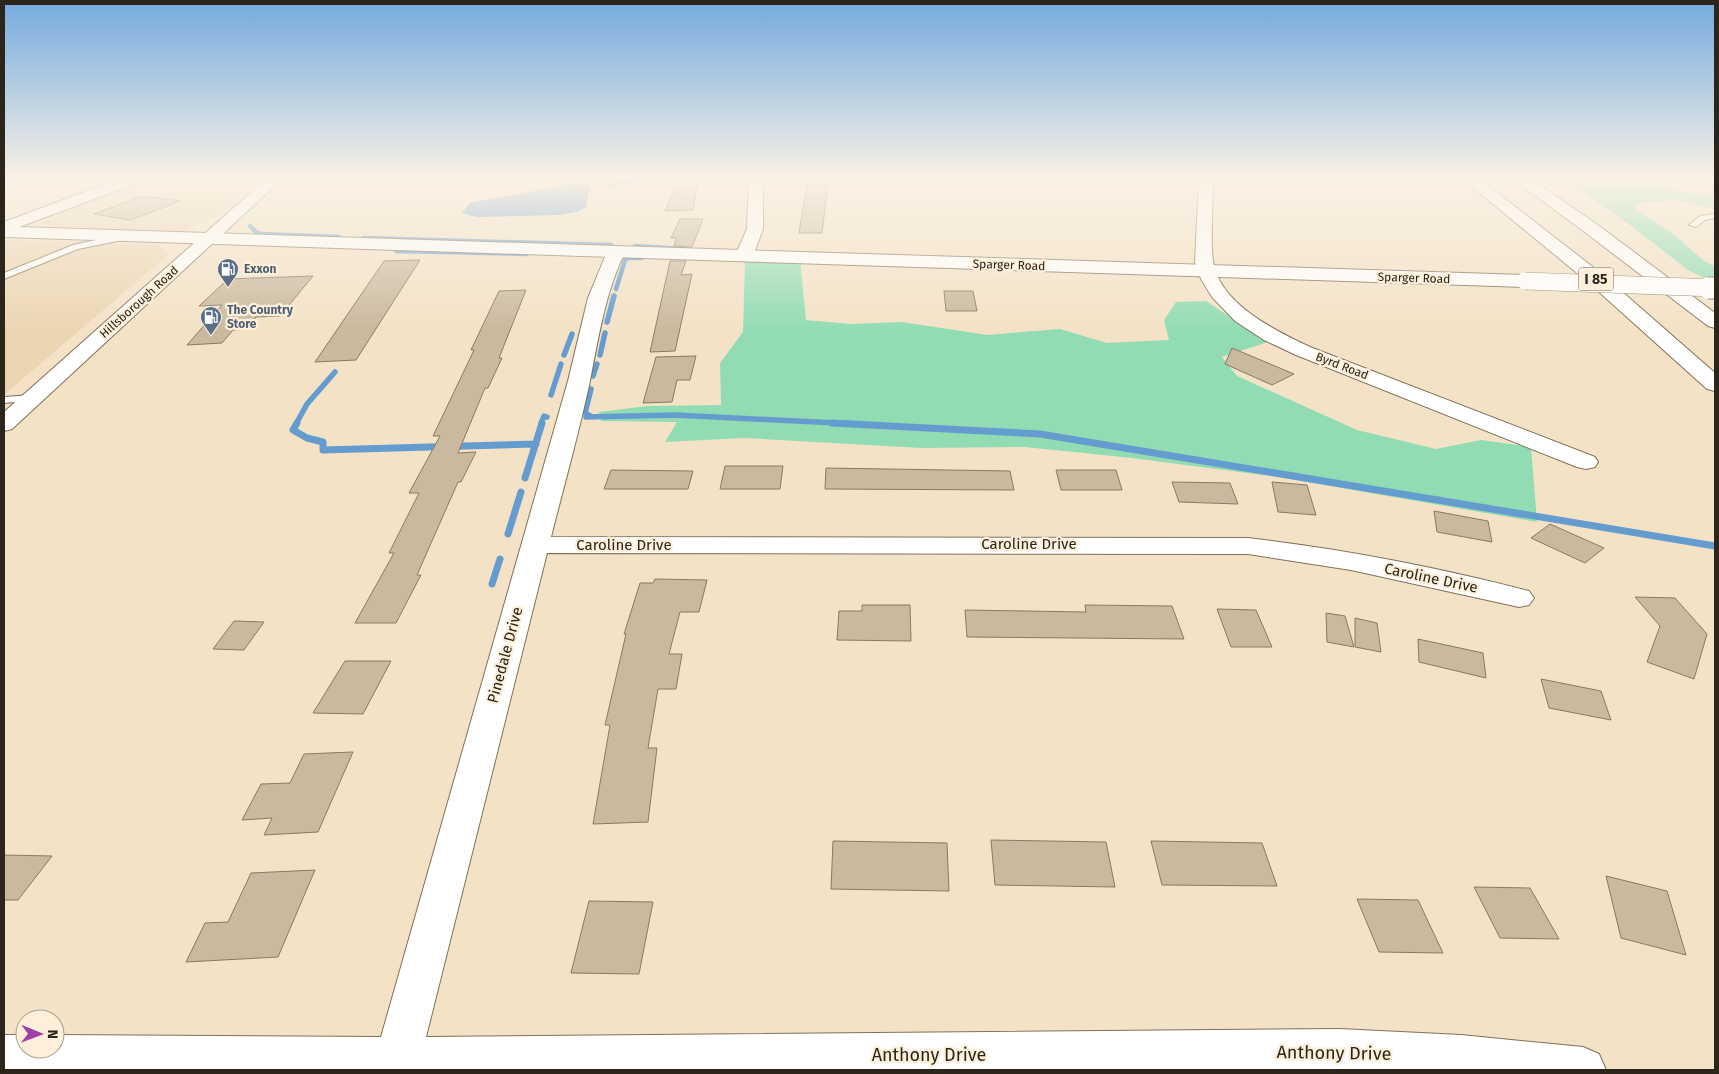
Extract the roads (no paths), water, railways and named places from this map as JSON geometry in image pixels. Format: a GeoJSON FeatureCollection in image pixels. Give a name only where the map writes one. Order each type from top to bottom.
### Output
{"type":"FeatureCollection","features":[{"type":"Feature","properties":{"kind":"main road","name":"Sparger Road"},"geometry":{"type":"LineString","coordinates":[[6,230],[63,234],[1715,288]]}},
{"type":"Feature","properties":{"kind":"main road","name":"Hillsborough Road"},"geometry":{"type":"LineString","coordinates":[[4,424],[219,230]]}},
{"type":"Feature","properties":{"kind":"main road"},"geometry":{"type":"LineString","coordinates":[[744,256],[755,230]]}},
{"type":"Feature","properties":{"kind":"main road","name":"Byrd Road"},"geometry":{"type":"LineString","coordinates":[[1205,230],[1204,262],[1206,271],[1220,295],[1236,313],[1262,331],[1284,342],[1586,462]]}},
{"type":"Feature","properties":{"kind":"main road","name":"I 85"},"geometry":{"type":"LineString","coordinates":[[1537,230],[1589,272],[1715,384]]}},
{"type":"Feature","properties":{"kind":"main road","name":"I 85"},"geometry":{"type":"LineString","coordinates":[[1593,230],[1715,322]]}},
{"type":"Feature","properties":{"kind":"main road","name":"Pinedale Drive"},"geometry":{"type":"LineString","coordinates":[[397,1060],[579,381],[606,271],[616,252]]}},
{"type":"Feature","properties":{"kind":"main road","name":"Caroline Drive"},"geometry":{"type":"LineString","coordinates":[[534,545],[1248,546],[1285,550],[1365,564],[1519,598]]}},
{"type":"Feature","properties":{"kind":"main road","name":"Anthony Drive"},"geometry":{"type":"LineString","coordinates":[[4,1057],[397,1060],[1340,1051],[1416,1054],[1524,1062],[1583,1070]]}},
{"type":"Feature","properties":{"kind":"lane"},"geometry":{"type":"LineString","coordinates":[[53,256],[63,249],[65,244],[63,234]]}},
{"type":"Feature","properties":{"kind":"lane"},"geometry":{"type":"LineString","coordinates":[[4,276],[53,256],[90,244],[128,236]]}},
{"type":"Feature","properties":{"kind":"lane"},"geometry":{"type":"LineString","coordinates":[[4,400],[32,398]]}},
{"type":"Feature","properties":{"kind":"waterway"},"geometry":{"type":"LineString","coordinates":[[254,230],[263,234],[339,237]]}},
{"type":"Feature","properties":{"kind":"waterway"},"geometry":{"type":"LineString","coordinates":[[364,238],[611,245]]}},
{"type":"Feature","properties":{"kind":"waterway"},"geometry":{"type":"LineString","coordinates":[[635,246],[685,249]]}},
{"type":"Feature","properties":{"kind":"waterway"},"geometry":{"type":"LineString","coordinates":[[396,251],[527,254]]}},
{"type":"Feature","properties":{"kind":"waterway"},"geometry":{"type":"LineString","coordinates":[[616,289],[625,260],[629,258],[642,258]]}},
{"type":"Feature","properties":{"kind":"waterway"},"geometry":{"type":"LineString","coordinates":[[607,322],[614,296]]}},
{"type":"Feature","properties":{"kind":"waterway"},"geometry":{"type":"LineString","coordinates":[[600,355],[605,333]]}},
{"type":"Feature","properties":{"kind":"waterway"},"geometry":{"type":"LineString","coordinates":[[564,355],[572,334]]}},
{"type":"Feature","properties":{"kind":"waterway"},"geometry":{"type":"LineString","coordinates":[[551,395],[561,364]]}},
{"type":"Feature","properties":{"kind":"waterway"},"geometry":{"type":"LineString","coordinates":[[593,376],[597,364]]}},
{"type":"Feature","properties":{"kind":"waterway"},"geometry":{"type":"LineString","coordinates":[[296,424],[307,404],[335,372]]}},
{"type":"Feature","properties":{"kind":"waterway"},"geometry":{"type":"LineString","coordinates":[[591,389],[585,413],[592,417]]}},
{"type":"Feature","properties":{"kind":"waterway"},"geometry":{"type":"LineString","coordinates":[[592,417],[675,415],[856,424]]}},
{"type":"Feature","properties":{"kind":"waterway"},"geometry":{"type":"LineString","coordinates":[[541,424],[544,416],[547,417]]}},
{"type":"Feature","properties":{"kind":"waterway"},"geometry":{"type":"LineString","coordinates":[[586,417],[592,417]]}},
{"type":"Feature","properties":{"kind":"waterway"},"geometry":{"type":"LineString","coordinates":[[297,423],[293,430],[307,438],[323,442],[323,450],[536,444]]}},
{"type":"Feature","properties":{"kind":"waterway"},"geometry":{"type":"LineString","coordinates":[[536,444],[542,423]]}},
{"type":"Feature","properties":{"kind":"waterway"},"geometry":{"type":"LineString","coordinates":[[832,423],[1040,434],[1715,546]]}},
{"type":"Feature","properties":{"kind":"waterway"},"geometry":{"type":"LineString","coordinates":[[525,478],[536,444]]}},
{"type":"Feature","properties":{"kind":"waterway"},"geometry":{"type":"LineString","coordinates":[[508,534],[521,492]]}},
{"type":"Feature","properties":{"kind":"waterway"},"geometry":{"type":"LineString","coordinates":[[492,584],[500,559]]}},
{"type":"Feature","properties":{"kind":"place","name":"Exxon"},"geometry":{"type":"Point","coordinates":[228,288]}},
{"type":"Feature","properties":{"kind":"place","name":"The Country Store"},"geometry":{"type":"Point","coordinates":[211,336]}}]}
